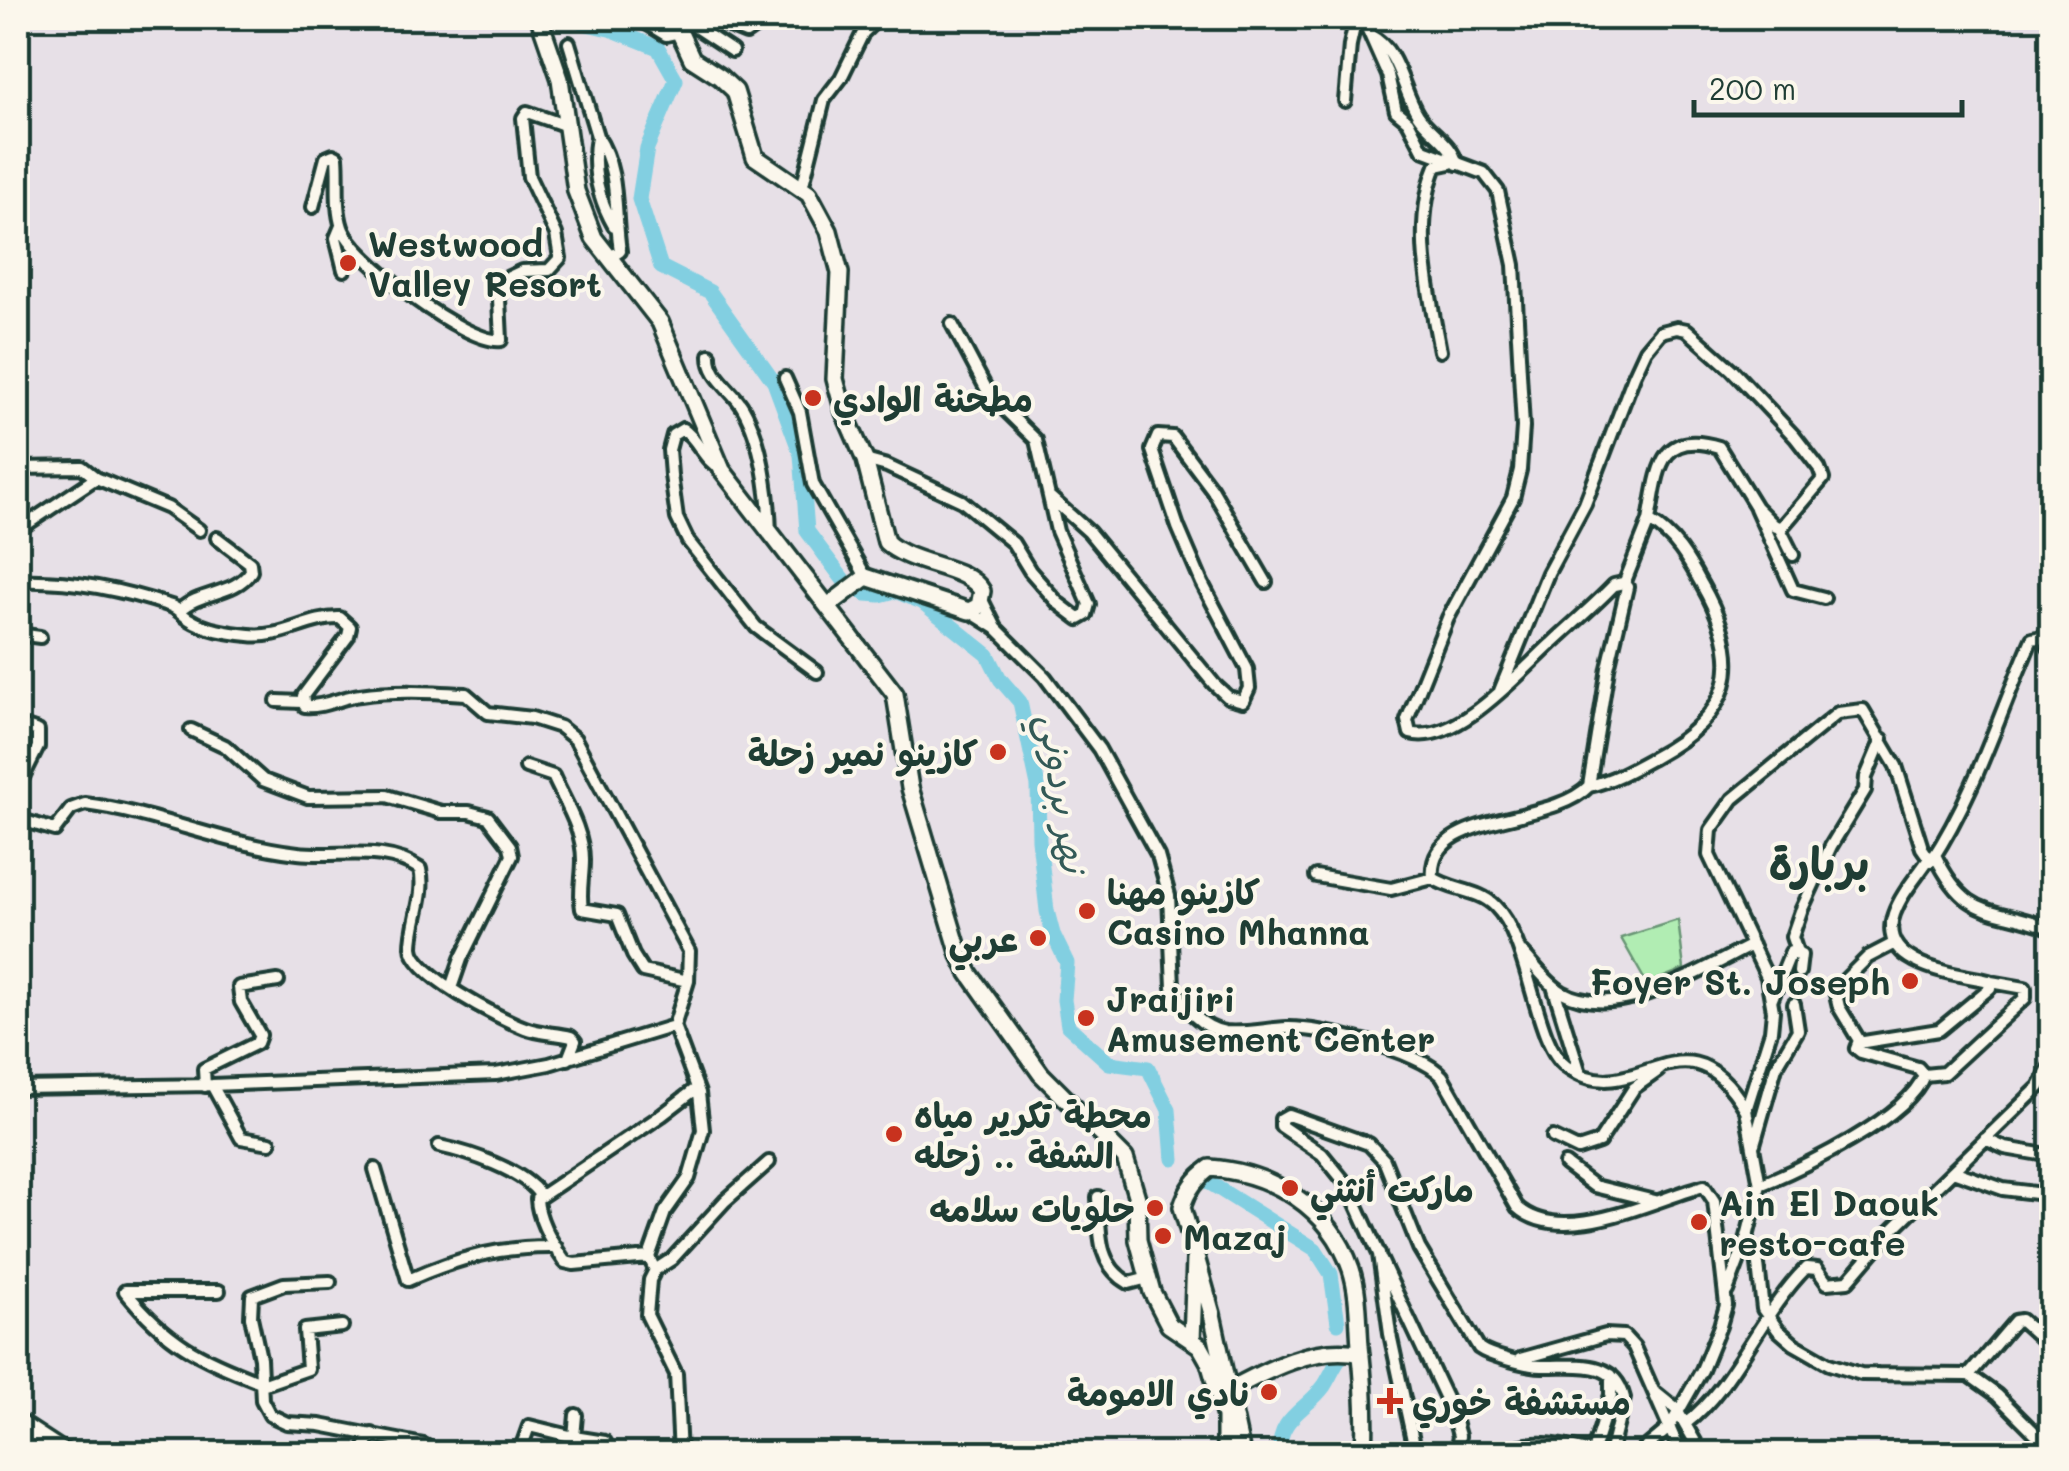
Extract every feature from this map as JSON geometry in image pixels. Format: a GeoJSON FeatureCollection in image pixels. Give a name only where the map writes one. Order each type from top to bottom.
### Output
{"type":"FeatureCollection","features":[{"type":"Feature","properties":{"kind":"street"},"geometry":{"type":"LineString","coordinates":[[539,18],[560,79],[576,191],[594,238],[660,322],[722,470],[895,694],[910,788],[969,973],[1041,1074],[1125,1158],[1138,1198],[1138,1240],[1158,1308],[1169,1324],[1203,1350],[1225,1393],[1225,1454]]}},
{"type":"Feature","properties":{"kind":"street"},"geometry":{"type":"LineString","coordinates":[[638,18],[666,35],[676,25],[692,59],[720,76],[735,91],[755,156],[802,188],[820,211],[838,261],[834,379],[865,460],[886,542],[908,557],[970,578],[981,586],[975,605]]}},
{"type":"Feature","properties":{"kind":"street"},"geometry":{"type":"LineString","coordinates":[[732,52],[697,28],[705,18],[746,32],[768,18]]}},
{"type":"Feature","properties":{"kind":"street"},"geometry":{"type":"LineString","coordinates":[[802,188],[824,100],[841,78],[863,33],[878,18]]}},
{"type":"Feature","properties":{"kind":"street"},"geometry":{"type":"LineString","coordinates":[[1345,102],[1356,18]]}},
{"type":"Feature","properties":{"kind":"street"},"geometry":{"type":"LineString","coordinates":[[1367,18],[1396,110],[1408,121],[1423,150],[1490,178],[1498,192],[1514,265],[1523,403],[1522,452],[1516,488],[1507,512],[1448,618],[1406,724],[1410,733],[1419,735],[1452,725],[1497,696],[1614,585],[1624,584]]}},
{"type":"Feature","properties":{"kind":"street"},"geometry":{"type":"LineString","coordinates":[[1371,36],[1384,43],[1417,114],[1445,142],[1454,164]]}},
{"type":"Feature","properties":{"kind":"street"},"geometry":{"type":"LineString","coordinates":[[569,43],[597,136],[612,168],[620,251],[611,257]]}},
{"type":"Feature","properties":{"kind":"street"},"geometry":{"type":"LineString","coordinates":[[313,207],[326,158],[333,155],[337,158],[342,226],[365,259],[441,316],[492,341],[501,340],[498,299],[507,278],[522,271],[549,270],[560,258],[556,234],[529,177],[523,118],[534,111],[568,127]]}},
{"type":"Feature","properties":{"kind":"street"},"geometry":{"type":"LineString","coordinates":[[1440,351],[1424,262],[1426,189],[1436,166],[1454,164]]}},
{"type":"Feature","properties":{"kind":"street"},"geometry":{"type":"LineString","coordinates":[[342,226],[336,238],[344,270]]}},
{"type":"Feature","properties":{"kind":"street"},"geometry":{"type":"LineString","coordinates":[[865,460],[887,466],[962,501],[1012,543],[1058,603],[1080,619],[1086,615],[1089,604],[1056,530],[1036,440],[989,394],[952,324]]}},
{"type":"Feature","properties":{"kind":"street"},"geometry":{"type":"LineString","coordinates":[[1497,696],[1548,573],[1586,504],[1634,376],[1646,350],[1661,332],[1687,330],[1732,370],[1819,468],[1820,484],[1780,527]]}},
{"type":"Feature","properties":{"kind":"street"},"geometry":{"type":"LineString","coordinates":[[710,355],[716,376],[744,408],[758,445],[770,534]]}},
{"type":"Feature","properties":{"kind":"street"},"geometry":{"type":"LineString","coordinates":[[785,378],[800,412],[813,484],[861,580]]}},
{"type":"Feature","properties":{"kind":"street"},"geometry":{"type":"LineString","coordinates":[[722,470],[710,464],[689,433],[683,429],[673,435],[669,450],[677,518],[688,541],[756,627],[817,672]]}},
{"type":"Feature","properties":{"kind":"street"},"geometry":{"type":"LineString","coordinates":[[1050,498],[1089,532],[1214,684],[1228,697],[1243,702],[1249,688],[1247,669],[1178,527],[1152,450],[1158,436],[1173,436],[1266,582]]}},
{"type":"Feature","properties":{"kind":"street"},"geometry":{"type":"LineString","coordinates":[[1590,786],[1624,584],[1649,520],[1666,454],[1684,441],[1719,446],[1756,507],[1793,590],[1824,598]]}},
{"type":"Feature","properties":{"kind":"street"},"geometry":{"type":"LineString","coordinates":[[18,468],[82,467],[96,478],[168,508],[200,530]]}},
{"type":"Feature","properties":{"kind":"street"},"geometry":{"type":"LineString","coordinates":[[18,530],[96,478]]}},
{"type":"Feature","properties":{"kind":"street"},"geometry":{"type":"LineString","coordinates":[[1756,507],[1780,527],[1793,555]]}},
{"type":"Feature","properties":{"kind":"street"},"geometry":{"type":"LineString","coordinates":[[1433,878],[1431,861],[1438,848],[1454,835],[1551,808],[1628,771],[1692,735],[1719,700],[1726,678],[1728,648],[1713,605],[1668,532],[1649,520]]}},
{"type":"Feature","properties":{"kind":"street"},"geometry":{"type":"LineString","coordinates":[[180,610],[195,599],[240,583],[251,571],[250,563],[217,538]]}},
{"type":"Feature","properties":{"kind":"street"},"geometry":{"type":"LineString","coordinates":[[18,581],[56,580],[180,610],[192,622],[208,629],[250,636],[278,634],[325,619],[346,620],[350,627],[348,636],[306,690],[302,702]]}},
{"type":"Feature","properties":{"kind":"street"},"geometry":{"type":"LineString","coordinates":[[829,605],[861,580]]}},
{"type":"Feature","properties":{"kind":"street"},"geometry":{"type":"LineString","coordinates":[[861,580],[975,605],[1045,676],[1098,750],[1158,856],[1169,895],[1173,987],[1179,1000],[1203,1022],[1222,1032],[1287,1028],[1326,1031],[1424,1061],[1442,1076],[1517,1206],[1536,1218],[1564,1223],[1599,1219],[1704,1186],[1714,1201],[1726,1296]]}},
{"type":"Feature","properties":{"kind":"street"},"geometry":{"type":"LineString","coordinates":[[18,634],[40,637]]}},
{"type":"Feature","properties":{"kind":"street"},"geometry":{"type":"LineString","coordinates":[[1924,1075],[1944,1073],[2024,998],[2025,988],[1940,973],[1918,962],[1894,943],[1893,916],[1974,786],[2032,638],[2042,637],[2052,652]]}},
{"type":"Feature","properties":{"kind":"street"},"geometry":{"type":"LineString","coordinates":[[277,701],[302,702],[310,707],[343,697],[377,693],[460,693],[493,715],[520,716],[560,727],[581,745],[600,790],[682,938],[691,963],[674,1026],[697,1088],[703,1130],[690,1178],[665,1212],[649,1257],[655,1270]]}},
{"type":"Feature","properties":{"kind":"street"},"geometry":{"type":"LineString","coordinates":[[1746,1110],[1771,1031],[1771,1000],[1767,977],[1708,842],[1718,817],[1748,785],[1838,713],[1863,710],[1896,766],[1932,857],[1972,906],[2052,929]]}},
{"type":"Feature","properties":{"kind":"street"},"geometry":{"type":"LineString","coordinates":[[18,736],[30,728],[38,731],[38,747],[18,787]]}},
{"type":"Feature","properties":{"kind":"street"},"geometry":{"type":"LineString","coordinates":[[190,730],[225,746],[263,780],[308,797],[387,796],[440,812],[469,812],[488,817],[510,846],[512,856],[461,958],[451,988]]}},
{"type":"Feature","properties":{"kind":"street"},"geometry":{"type":"LineString","coordinates":[[1799,972],[1801,955],[1792,938],[1832,846],[1865,790],[1866,777],[1882,738]]}},
{"type":"Feature","properties":{"kind":"street"},"geometry":{"type":"LineString","coordinates":[[526,767],[553,776],[575,820],[583,860],[579,896],[582,909],[617,915],[644,971],[688,982]]}},
{"type":"Feature","properties":{"kind":"street"},"geometry":{"type":"LineString","coordinates":[[18,818],[54,830],[71,809],[86,804],[292,852],[367,853],[411,864],[420,869],[422,881],[413,956],[473,1003],[526,1028],[571,1037],[574,1041],[568,1059]]}},
{"type":"Feature","properties":{"kind":"street"},"geometry":{"type":"LineString","coordinates":[[1316,876],[1391,889],[1433,878],[1494,904],[1519,948],[1549,1040],[1560,1060],[1596,1080],[1691,1061],[1709,1066],[1733,1088],[1746,1110],[1760,1185],[1720,1326],[1702,1370],[1669,1428],[1638,1454]]}},
{"type":"Feature","properties":{"kind":"street"},"geometry":{"type":"LineString","coordinates":[[1860,1042],[1838,1007],[1836,990],[1861,963],[1894,943]]}},
{"type":"Feature","properties":{"kind":"street"},"geometry":{"type":"LineString","coordinates":[[1519,948],[1553,985],[1587,1000],[1635,998],[1752,945]]}},
{"type":"Feature","properties":{"kind":"street"},"geometry":{"type":"LineString","coordinates":[[1771,1000],[1789,956],[1797,952]]}},
{"type":"Feature","properties":{"kind":"street"},"geometry":{"type":"LineString","coordinates":[[270,1143],[241,1138],[209,1086],[204,1069],[257,1043],[260,1035],[241,1002],[239,987],[278,981]]}},
{"type":"Feature","properties":{"kind":"street"},"geometry":{"type":"LineString","coordinates":[[1924,1075],[1918,1068],[1856,1048],[1860,1042],[1939,1030],[1986,993],[1991,982]]}},
{"type":"Feature","properties":{"kind":"street"},"geometry":{"type":"LineString","coordinates":[[1553,985],[1580,1072]]}},
{"type":"Feature","properties":{"kind":"street"},"geometry":{"type":"LineString","coordinates":[[1754,1146],[1776,1067],[1798,1030],[1794,1004]]}},
{"type":"Feature","properties":{"kind":"street"},"geometry":{"type":"LineString","coordinates":[[18,1088],[209,1086],[496,1074],[568,1059],[674,1026]]}},
{"type":"Feature","properties":{"kind":"street"},"geometry":{"type":"LineString","coordinates":[[1686,1424],[1716,1395],[1767,1314],[1806,1268],[1817,1269],[1827,1283],[1848,1282],[1875,1247],[1952,1171],[2045,1088],[2052,1064]]}},
{"type":"Feature","properties":{"kind":"street"},"geometry":{"type":"LineString","coordinates":[[1553,1137],[1578,1148],[1599,1142],[1634,1088],[1664,1067]]}},
{"type":"Feature","properties":{"kind":"street"},"geometry":{"type":"LineString","coordinates":[[1760,1185],[1838,1149],[1912,1094],[1924,1075]]}},
{"type":"Feature","properties":{"kind":"street"},"geometry":{"type":"LineString","coordinates":[[649,1257],[565,1262],[537,1206],[540,1195],[650,1124],[697,1088]]}},
{"type":"Feature","properties":{"kind":"street"},"geometry":{"type":"LineString","coordinates":[[1456,1454],[1459,1436],[1452,1411],[1348,1186],[1322,1154],[1280,1126],[1281,1119],[1288,1115],[1369,1144],[1384,1160],[1418,1248],[1480,1348],[1493,1356],[1536,1366],[1594,1366],[1611,1374],[1624,1398],[1610,1454]]}},
{"type":"Feature","properties":{"kind":"street"},"geometry":{"type":"LineString","coordinates":[[1984,1140],[2052,1156]]}},
{"type":"Feature","properties":{"kind":"street"},"geometry":{"type":"LineString","coordinates":[[439,1146],[516,1175],[533,1184],[540,1195]]}},
{"type":"Feature","properties":{"kind":"street"},"geometry":{"type":"LineString","coordinates":[[680,1454],[676,1374],[647,1316],[650,1280],[655,1270],[672,1258],[725,1201],[770,1162]]}},
{"type":"Feature","properties":{"kind":"street"},"geometry":{"type":"LineString","coordinates":[[1565,1164],[1594,1186],[1656,1202]]}},
{"type":"Feature","properties":{"kind":"street"},"geometry":{"type":"LineString","coordinates":[[1242,1454],[1225,1393],[1196,1251],[1182,1207],[1199,1176],[1210,1168],[1236,1170],[1298,1196],[1331,1231],[1351,1270],[1366,1392],[1364,1454]]}},
{"type":"Feature","properties":{"kind":"street"},"geometry":{"type":"LineString","coordinates":[[375,1169],[408,1280],[476,1254],[522,1246],[556,1247]]}},
{"type":"Feature","properties":{"kind":"street"},"geometry":{"type":"LineString","coordinates":[[1952,1171],[2004,1188],[2052,1195]]}},
{"type":"Feature","properties":{"kind":"street"},"geometry":{"type":"LineString","coordinates":[[1098,1198],[1101,1248],[1107,1264],[1118,1277],[1130,1283],[1148,1278]]}},
{"type":"Feature","properties":{"kind":"street"},"geometry":{"type":"LineString","coordinates":[[1746,1241],[1757,1256],[1764,1310],[1794,1344],[1830,1364],[1860,1374],[1970,1375],[1997,1395],[2052,1450]]}},
{"type":"Feature","properties":{"kind":"street"},"geometry":{"type":"LineString","coordinates":[[1192,1340],[1196,1251]]}},
{"type":"Feature","properties":{"kind":"street"},"geometry":{"type":"LineString","coordinates":[[1379,1254],[1384,1302],[1416,1454]]}},
{"type":"Feature","properties":{"kind":"street"},"geometry":{"type":"LineString","coordinates":[[330,1282],[284,1284],[252,1296],[251,1317],[262,1400],[270,1415],[286,1422],[424,1445],[438,1454]]}},
{"type":"Feature","properties":{"kind":"street"},"geometry":{"type":"LineString","coordinates":[[219,1292],[125,1291],[151,1323],[176,1344],[262,1384],[308,1369],[305,1330],[342,1326]]}},
{"type":"Feature","properties":{"kind":"street"},"geometry":{"type":"LineString","coordinates":[[1970,1375],[2015,1321],[2021,1320],[2052,1348]]}},
{"type":"Feature","properties":{"kind":"street"},"geometry":{"type":"LineString","coordinates":[[1519,1360],[1616,1333],[1628,1338],[1656,1392],[1681,1454]]}},
{"type":"Feature","properties":{"kind":"street"},"geometry":{"type":"LineString","coordinates":[[1225,1393],[1286,1364],[1346,1350],[1361,1354]]}},
{"type":"Feature","properties":{"kind":"street"},"geometry":{"type":"LineString","coordinates":[[1499,1454],[1536,1441],[1592,1453],[1612,1395],[1611,1374]]}},
{"type":"Feature","properties":{"kind":"street"},"geometry":{"type":"LineString","coordinates":[[1656,1392],[1678,1410],[1698,1452]]}},
{"type":"Feature","properties":{"kind":"street"},"geometry":{"type":"LineString","coordinates":[[574,1437],[576,1414]]}},
{"type":"Feature","properties":{"kind":"street"},"geometry":{"type":"LineString","coordinates":[[21,1424],[63,1453]]}},
{"type":"Feature","properties":{"kind":"street"},"geometry":{"type":"LineString","coordinates":[[21,1424],[30,1454]]}},
{"type":"Feature","properties":{"kind":"street"},"geometry":{"type":"LineString","coordinates":[[519,1454],[529,1426],[605,1442]]}},
{"type":"Feature","properties":{"kind":"street"},"geometry":{"type":"LineString","coordinates":[[360,1454],[372,1434]]}},
{"type":"Feature","properties":{"kind":"green space"},"geometry":{"type":"Polygon","coordinates":[[[1678,920],[1684,969],[1647,984],[1621,938],[1678,920]]]}},
{"type":"Feature","properties":{"kind":"waterway","name":"نهر بردوني"},"geometry":{"type":"LineString","coordinates":[[576,18],[658,48],[676,80],[647,148],[639,199],[661,267],[710,292],[774,382],[801,455],[807,531],[845,582],[866,594],[895,591],[922,602],[988,655],[1000,679],[1020,702],[1038,786],[1047,911],[1067,963],[1064,1000],[1068,1026],[1109,1063],[1148,1068],[1169,1110],[1173,1159]]}},
{"type":"Feature","properties":{"kind":"waterway","name":"نهر بردوني"},"geometry":{"type":"LineString","coordinates":[[1197,1175],[1315,1249],[1331,1274],[1338,1323]]}},
{"type":"Feature","properties":{"kind":"waterway","name":"نهر بردوني"},"geometry":{"type":"LineString","coordinates":[[1280,1454],[1280,1441],[1288,1423],[1317,1395],[1341,1357]]}},
{"type":"Feature","properties":{"kind":"place","name":"Westwood Valley Resort"},"geometry":{"type":"Point","coordinates":[348,263]}},
{"type":"Feature","properties":{"kind":"place","name":"مطحنة الوادي"},"geometry":{"type":"Point","coordinates":[813,398]}},
{"type":"Feature","properties":{"kind":"place","name":"كازينو نمير زحلة"},"geometry":{"type":"Point","coordinates":[998,752]}},
{"type":"Feature","properties":{"kind":"place","name":"كازينو مهنا Casino Mhanna"},"geometry":{"type":"Point","coordinates":[1087,911]}},
{"type":"Feature","properties":{"kind":"place","name":"عربي"},"geometry":{"type":"Point","coordinates":[1038,938]}},
{"type":"Feature","properties":{"kind":"place","name":"Foyer St. Joseph"},"geometry":{"type":"Point","coordinates":[1910,981]}},
{"type":"Feature","properties":{"kind":"place","name":"Jraijiri Amusement Center"},"geometry":{"type":"Point","coordinates":[1086,1018]}},
{"type":"Feature","properties":{"kind":"place","name":"محطة تكرير مياه الشفة .. زحله"},"geometry":{"type":"Point","coordinates":[894,1134]}},
{"type":"Feature","properties":{"kind":"place","name":"ماركت أنثني"},"geometry":{"type":"Point","coordinates":[1290,1188]}},
{"type":"Feature","properties":{"kind":"place","name":"حلويات سلامه"},"geometry":{"type":"Point","coordinates":[1155,1208]}},
{"type":"Feature","properties":{"kind":"place","name":"Ain El Daouk resto-cafe"},"geometry":{"type":"Point","coordinates":[1699,1222]}},
{"type":"Feature","properties":{"kind":"place","name":"Mazaj"},"geometry":{"type":"Point","coordinates":[1163,1236]}},
{"type":"Feature","properties":{"kind":"place","name":"نادي الامومة"},"geometry":{"type":"Point","coordinates":[1269,1392]}},
{"type":"Feature","properties":{"kind":"place","name":"مستشفة خوري"},"geometry":{"type":"Point","coordinates":[1390,1401]}},
{"type":"Feature","properties":{"kind":"district","name":"بربارة"},"geometry":{"type":"Point","coordinates":[1819,862]}}]}
